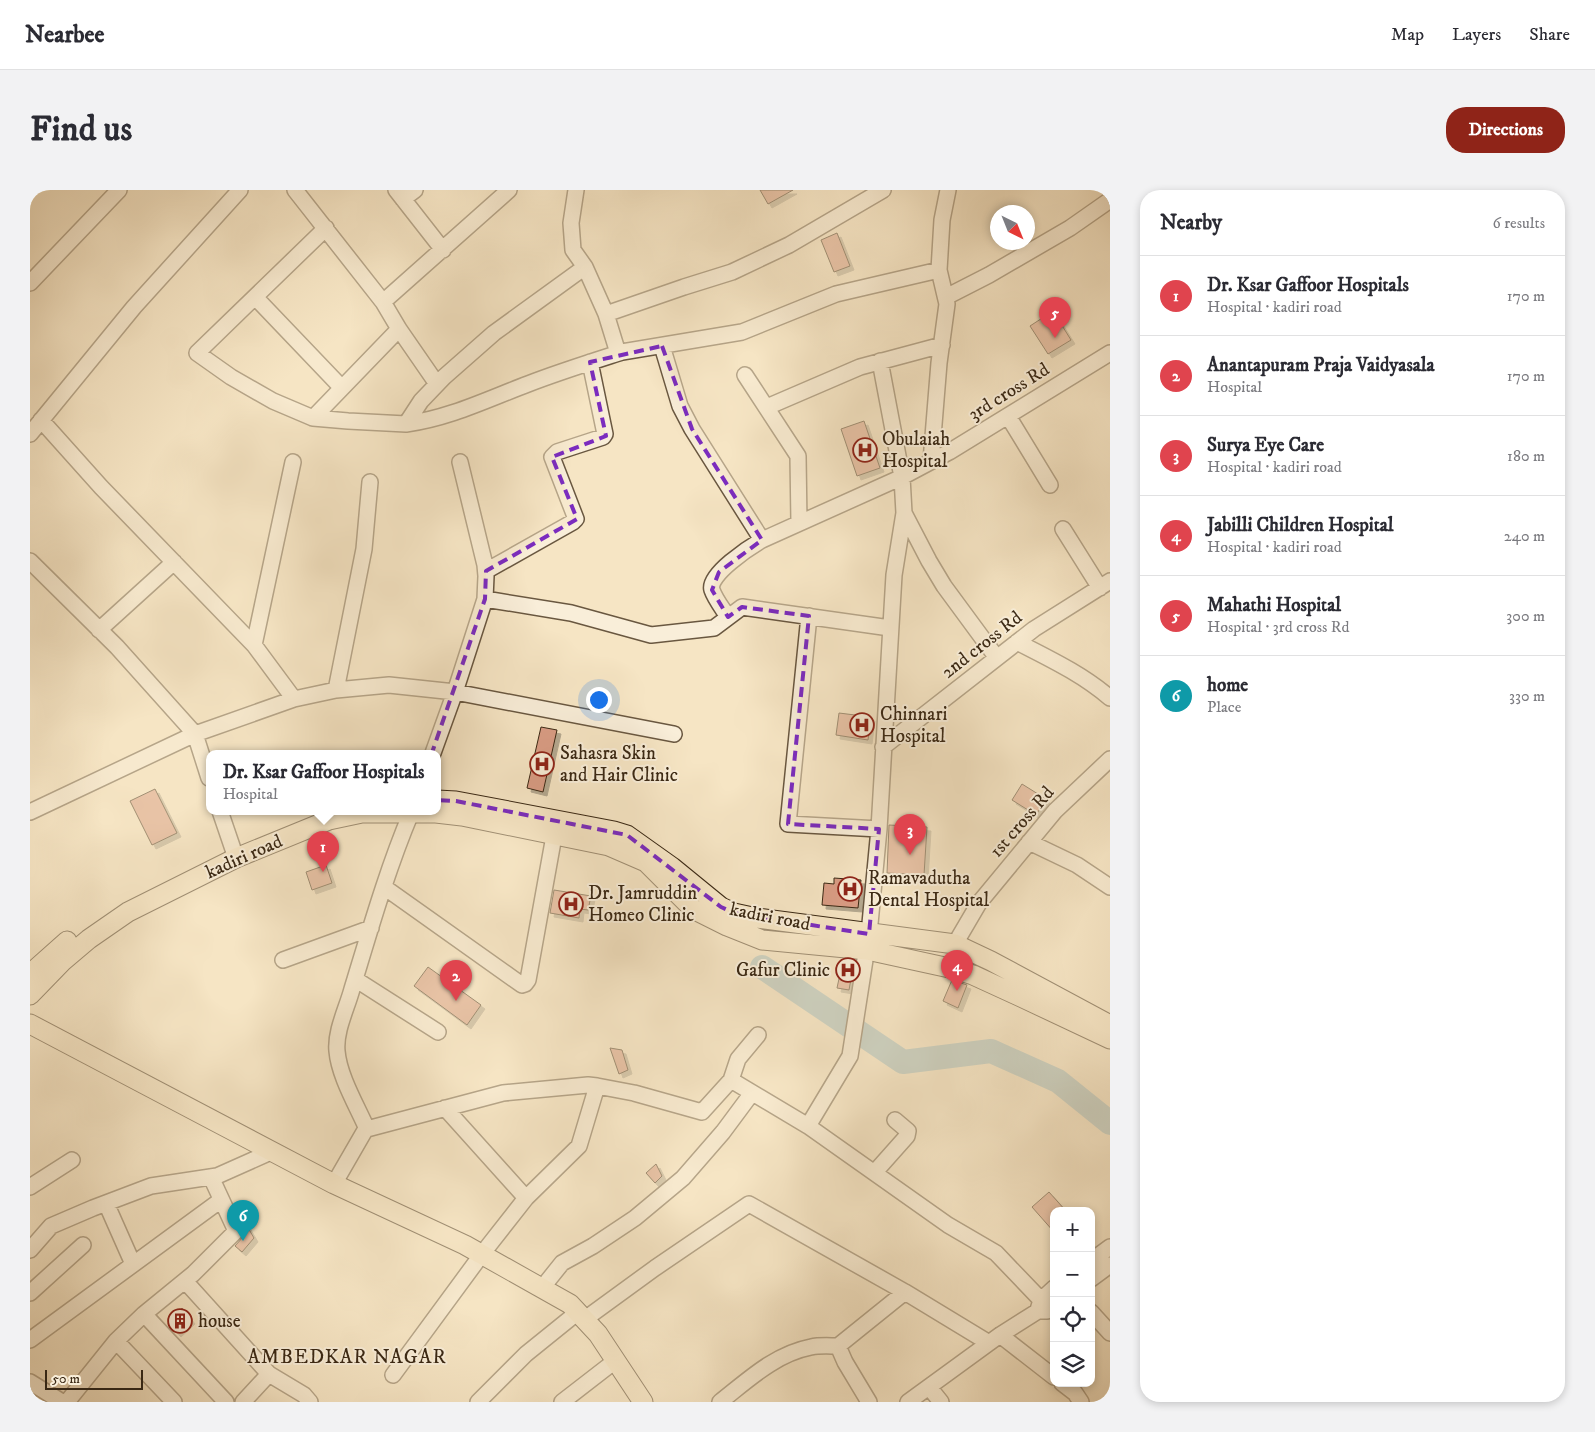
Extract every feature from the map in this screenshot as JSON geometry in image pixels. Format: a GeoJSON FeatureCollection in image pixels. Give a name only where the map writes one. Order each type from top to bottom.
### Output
{"type":"FeatureCollection","features":[{"type":"Feature","properties":{"kind":"main road","name":"kadiri road"},"geometry":{"type":"LineString","coordinates":[[441,800],[456,801],[627,835],[672,866],[721,907],[734,913],[868,942]]}},
{"type":"Feature","properties":{"kind":"main road","name":"kadiri road"},"geometry":{"type":"LineString","coordinates":[[30,974],[72,937],[95,920],[153,885],[234,852],[313,815]]}},
{"type":"Feature","properties":{"kind":"main road","name":"kadiri road"},"geometry":{"type":"LineString","coordinates":[[30,994],[63,961],[111,923],[234,852],[329,820],[353,815]]}},
{"type":"Feature","properties":{"kind":"main road","name":"kadiri road"},"geometry":{"type":"LineString","coordinates":[[441,815],[462,816],[609,846],[646,862],[694,910],[726,926],[762,940],[868,942],[908,937],[955,944],[991,961],[1110,1025]]}},
{"type":"Feature","properties":{"kind":"main road"},"geometry":{"type":"LineString","coordinates":[[868,942],[954,969],[1013,993],[1110,1039]]}},
{"type":"Feature","properties":{"kind":"main road"},"geometry":{"type":"LineString","coordinates":[[31,1026],[204,1118],[334,1184],[465,1245],[570,1304],[598,1334],[642,1402]]}},
{"type":"Feature","properties":{"kind":"street"},"geometry":{"type":"LineString","coordinates":[[30,283],[119,190]]}},
{"type":"Feature","properties":{"kind":"street"},"geometry":{"type":"LineString","coordinates":[[30,434],[134,307],[240,190]]}},
{"type":"Feature","properties":{"kind":"street"},"geometry":{"type":"LineString","coordinates":[[295,190],[383,302],[437,384]]}},
{"type":"Feature","properties":{"kind":"street"},"geometry":{"type":"LineString","coordinates":[[415,190],[399,195],[442,250]]}},
{"type":"Feature","properties":{"kind":"street"},"geometry":{"type":"LineString","coordinates":[[383,302],[509,190]]}},
{"type":"Feature","properties":{"kind":"street"},"geometry":{"type":"LineString","coordinates":[[576,190],[571,223],[573,250],[585,267],[606,314],[620,352]]}},
{"type":"Feature","properties":{"kind":"street"},"geometry":{"type":"LineString","coordinates":[[606,314],[732,272],[789,245],[883,190]]}},
{"type":"Feature","properties":{"kind":"street"},"geometry":{"type":"LineString","coordinates":[[931,461],[942,345],[948,304],[939,270],[942,220],[948,190]]}},
{"type":"Feature","properties":{"kind":"street"},"geometry":{"type":"LineString","coordinates":[[946,296],[989,275],[1070,228],[1106,201]]}},
{"type":"Feature","properties":{"kind":"street"},"geometry":{"type":"LineString","coordinates":[[326,228],[197,353],[231,377],[273,401],[313,418],[348,421],[406,424],[449,416],[529,384],[620,352],[742,332],[836,294],[939,270]]}},
{"type":"Feature","properties":{"kind":"street"},"geometry":{"type":"LineString","coordinates":[[406,424],[421,401],[437,384],[494,333],[585,267]]}},
{"type":"Feature","properties":{"kind":"street"},"geometry":{"type":"LineString","coordinates":[[255,297],[342,388]]}},
{"type":"Feature","properties":{"kind":"street"},"geometry":{"type":"LineString","coordinates":[[313,418],[399,329]]}},
{"type":"Feature","properties":{"kind":"street"},"geometry":{"type":"LineString","coordinates":[[767,407],[860,367],[942,345]]}},
{"type":"Feature","properties":{"kind":"street"},"geometry":{"type":"LineString","coordinates":[[662,346],[680,406],[692,429],[762,540]]}},
{"type":"Feature","properties":{"kind":"street","name":"3rd cross Rd"},"geometry":{"type":"LineString","coordinates":[[728,617],[712,590],[712,583],[719,572],[762,540],[902,477],[1008,416],[1110,353]]}},
{"type":"Feature","properties":{"kind":"street"},"geometry":{"type":"LineString","coordinates":[[808,1126],[850,1056],[868,942],[878,829],[894,575],[904,513],[902,477],[880,361]]}},
{"type":"Feature","properties":{"kind":"street"},"geometry":{"type":"LineString","coordinates":[[486,570],[576,519],[552,457],[557,452],[603,437],[605,434],[590,362]]}},
{"type":"Feature","properties":{"kind":"street"},"geometry":{"type":"LineString","coordinates":[[745,375],[798,456],[799,523]]}},
{"type":"Feature","properties":{"kind":"street"},"geometry":{"type":"LineString","coordinates":[[1008,416],[1050,485]]}},
{"type":"Feature","properties":{"kind":"street"},"geometry":{"type":"LineString","coordinates":[[41,420],[101,487],[254,645],[294,699]]}},
{"type":"Feature","properties":{"kind":"street"},"geometry":{"type":"LineString","coordinates":[[254,645],[294,462]]}},
{"type":"Feature","properties":{"kind":"street"},"geometry":{"type":"LineString","coordinates":[[434,750],[485,599],[486,570],[460,462]]}},
{"type":"Feature","properties":{"kind":"street"},"geometry":{"type":"LineString","coordinates":[[336,690],[364,549],[370,482]]}},
{"type":"Feature","properties":{"kind":"street"},"geometry":{"type":"LineString","coordinates":[[904,513],[944,586],[998,658]]}},
{"type":"Feature","properties":{"kind":"street"},"geometry":{"type":"LineString","coordinates":[[1062,530],[1105,584]]}},
{"type":"Feature","properties":{"kind":"street"},"geometry":{"type":"LineString","coordinates":[[30,561],[99,630],[195,734],[206,769]]}},
{"type":"Feature","properties":{"kind":"street"},"geometry":{"type":"LineString","coordinates":[[99,630],[174,562]]}},
{"type":"Feature","properties":{"kind":"street","name":"2nd cross Rd"},"geometry":{"type":"LineString","coordinates":[[883,747],[1034,629],[1105,584]]}},
{"type":"Feature","properties":{"kind":"street"},"geometry":{"type":"LineString","coordinates":[[485,599],[571,613],[651,635],[714,628],[742,607],[890,628]]}},
{"type":"Feature","properties":{"kind":"street"},"geometry":{"type":"LineString","coordinates":[[809,616],[788,824],[878,829]]}},
{"type":"Feature","properties":{"kind":"street"},"geometry":{"type":"LineString","coordinates":[[1017,642],[1068,668],[1093,684],[1110,698]]}},
{"type":"Feature","properties":{"kind":"street"},"geometry":{"type":"LineString","coordinates":[[30,812],[195,734],[294,699],[336,690],[389,685],[455,692],[674,734]]}},
{"type":"Feature","properties":{"kind":"street","name":"1st cross Rd"},"geometry":{"type":"LineString","coordinates":[[955,944],[979,903],[1055,810],[1104,774],[1110,759]]}},
{"type":"Feature","properties":{"kind":"street"},"geometry":{"type":"LineString","coordinates":[[221,815],[234,852]]}},
{"type":"Feature","properties":{"kind":"street"},"geometry":{"type":"LineString","coordinates":[[368,1129],[339,1064],[337,1050],[340,1031],[355,979],[384,887],[410,815]]}},
{"type":"Feature","properties":{"kind":"street"},"geometry":{"type":"LineString","coordinates":[[384,887],[522,985],[528,980],[554,836]]}},
{"type":"Feature","properties":{"kind":"street"},"geometry":{"type":"LineString","coordinates":[[1029,842],[1077,866],[1110,887]]}},
{"type":"Feature","properties":{"kind":"street"},"geometry":{"type":"LineString","coordinates":[[282,960],[371,928]]}},
{"type":"Feature","properties":{"kind":"street"},"geometry":{"type":"LineString","coordinates":[[355,979],[438,1032]]}},
{"type":"Feature","properties":{"kind":"street"},"geometry":{"type":"LineString","coordinates":[[334,1184],[364,1132],[368,1129],[503,1093],[588,1085],[634,1093],[702,1112],[731,1080],[738,1059],[758,1035]]}},
{"type":"Feature","properties":{"kind":"street"},"geometry":{"type":"LineString","coordinates":[[731,1080],[808,1126],[948,1225],[996,1253],[1044,1306],[908,1402]]}},
{"type":"Feature","properties":{"kind":"street"},"geometry":{"type":"LineString","coordinates":[[393,1375],[482,1254],[526,1198],[579,1146],[597,1086]]}},
{"type":"Feature","properties":{"kind":"street"},"geometry":{"type":"LineString","coordinates":[[542,1288],[562,1264],[635,1218],[683,1178],[724,1132],[752,1093]]}},
{"type":"Feature","properties":{"kind":"street"},"geometry":{"type":"LineString","coordinates":[[445,1108],[526,1198]]}},
{"type":"Feature","properties":{"kind":"street"},"geometry":{"type":"LineString","coordinates":[[875,1172],[907,1136],[908,1131],[895,1120]]}},
{"type":"Feature","properties":{"kind":"street"},"geometry":{"type":"LineString","coordinates":[[30,1250],[51,1226],[106,1203],[151,1186],[217,1176],[273,1152]]}},
{"type":"Feature","properties":{"kind":"street"},"geometry":{"type":"LineString","coordinates":[[30,1187],[72,1160]]}},
{"type":"Feature","properties":{"kind":"street"},"geometry":{"type":"LineString","coordinates":[[67,1402],[116,1341],[144,1314],[185,1281],[236,1231],[211,1177]]}},
{"type":"Feature","properties":{"kind":"street"},"geometry":{"type":"LineString","coordinates":[[30,1340],[221,1200]]}},
{"type":"Feature","properties":{"kind":"street"},"geometry":{"type":"LineString","coordinates":[[106,1203],[133,1264]]}},
{"type":"Feature","properties":{"kind":"street"},"geometry":{"type":"LineString","coordinates":[[478,1402],[526,1354],[749,1204],[905,1292],[995,1339],[1050,1374]]}},
{"type":"Feature","properties":{"kind":"street"},"geometry":{"type":"LineString","coordinates":[[30,1293],[83,1245]]}},
{"type":"Feature","properties":{"kind":"street"},"geometry":{"type":"LineString","coordinates":[[1095,1257],[1110,1247]]}},
{"type":"Feature","properties":{"kind":"street"},"geometry":{"type":"LineString","coordinates":[[1095,1275],[1110,1265]]}},
{"type":"Feature","properties":{"kind":"street"},"geometry":{"type":"LineString","coordinates":[[185,1281],[269,1374],[304,1395],[310,1402]]}},
{"type":"Feature","properties":{"kind":"street"},"geometry":{"type":"LineString","coordinates":[[720,1402],[781,1356],[812,1346],[838,1346],[905,1292]]}},
{"type":"Feature","properties":{"kind":"street"},"geometry":{"type":"LineString","coordinates":[[144,1314],[226,1402]]}},
{"type":"Feature","properties":{"kind":"street"},"geometry":{"type":"LineString","coordinates":[[1095,1316],[1110,1333]]}},
{"type":"Feature","properties":{"kind":"street"},"geometry":{"type":"LineString","coordinates":[[116,1341],[174,1402]]}},
{"type":"Feature","properties":{"kind":"street"},"geometry":{"type":"LineString","coordinates":[[838,1346],[845,1362],[869,1402]]}},
{"type":"Feature","properties":{"kind":"street"},"geometry":{"type":"LineString","coordinates":[[562,1402],[616,1360]]}},
{"type":"Feature","properties":{"kind":"street"},"geometry":{"type":"LineString","coordinates":[[245,1401],[269,1374]]}},
{"type":"Feature","properties":{"kind":"street"},"geometry":{"type":"LineString","coordinates":[[30,1382],[41,1398],[62,1402]]}},
{"type":"Feature","properties":{"kind":"street"},"geometry":{"type":"LineString","coordinates":[[930,1387],[941,1402]]}},
{"type":"Feature","properties":{"kind":"street"},"geometry":{"type":"LineString","coordinates":[[1067,1387],[1075,1393],[1081,1402]]}},
{"type":"Feature","properties":{"kind":"highlighted area"},"geometry":{"type":"Polygon","coordinates":[[[662,346],[692,429],[762,540],[719,572],[712,590],[728,617],[742,607],[809,616],[788,824],[879,829],[869,934],[734,913],[721,907],[627,835],[456,801],[416,799],[485,599],[486,571],[577,519],[552,457],[606,436],[590,362],[662,346]]]}},
{"type":"Feature","properties":{"kind":"building"},"geometry":{"type":"Polygon","coordinates":[[[760,190],[793,190],[768,204],[760,190]]]}},
{"type":"Feature","properties":{"kind":"building"},"geometry":{"type":"Polygon","coordinates":[[[837,233],[850,266],[834,272],[821,240],[837,233]]]}},
{"type":"Feature","properties":{"kind":"building"},"geometry":{"type":"Polygon","coordinates":[[[1053,311],[1071,340],[1048,354],[1030,326],[1053,311]]]}},
{"type":"Feature","properties":{"kind":"building"},"geometry":{"type":"Polygon","coordinates":[[[864,421],[880,468],[857,476],[841,429],[864,421]]]}},
{"type":"Feature","properties":{"kind":"building"},"geometry":{"type":"Polygon","coordinates":[[[839,713],[871,717],[868,740],[836,735],[839,713]]]}},
{"type":"Feature","properties":{"kind":"building"},"geometry":{"type":"Polygon","coordinates":[[[541,727],[557,730],[543,792],[527,788],[541,727]]]}},
{"type":"Feature","properties":{"kind":"building"},"geometry":{"type":"Polygon","coordinates":[[[1022,784],[1046,799],[1036,815],[1012,800],[1022,784]]]}},
{"type":"Feature","properties":{"kind":"building"},"geometry":{"type":"Polygon","coordinates":[[[155,789],[177,833],[152,845],[130,801],[155,789]]]}},
{"type":"Feature","properties":{"kind":"building"},"geometry":{"type":"Polygon","coordinates":[[[889,825],[927,827],[924,875],[887,873],[889,825]]]}},
{"type":"Feature","properties":{"kind":"building"},"geometry":{"type":"Polygon","coordinates":[[[326,865],[332,883],[312,890],[306,872],[326,865]]]}},
{"type":"Feature","properties":{"kind":"building"},"geometry":{"type":"Polygon","coordinates":[[[834,878],[861,880],[858,908],[822,905],[824,883],[834,884],[834,878]]]}},
{"type":"Feature","properties":{"kind":"building"},"geometry":{"type":"Polygon","coordinates":[[[554,890],[591,896],[588,910],[580,909],[579,918],[550,913],[554,890]]]}},
{"type":"Feature","properties":{"kind":"building"},"geometry":{"type":"Polygon","coordinates":[[[843,960],[854,962],[849,990],[837,988],[843,960]]]}},
{"type":"Feature","properties":{"kind":"building"},"geometry":{"type":"Polygon","coordinates":[[[428,967],[481,1005],[467,1025],[414,986],[428,967]]]}},
{"type":"Feature","properties":{"kind":"building"},"geometry":{"type":"Polygon","coordinates":[[[952,980],[967,985],[958,1008],[943,1001],[952,980]]]}},
{"type":"Feature","properties":{"kind":"building"},"geometry":{"type":"Polygon","coordinates":[[[610,1048],[622,1050],[628,1070],[619,1074],[610,1048]]]}},
{"type":"Feature","properties":{"kind":"building"},"geometry":{"type":"Polygon","coordinates":[[[656,1164],[662,1176],[655,1183],[646,1173],[656,1164]]]}},
{"type":"Feature","properties":{"kind":"building"},"geometry":{"type":"Polygon","coordinates":[[[1049,1192],[1062,1207],[1050,1207],[1050,1227],[1032,1207],[1049,1192]]]}},
{"type":"Feature","properties":{"kind":"building"},"geometry":{"type":"Polygon","coordinates":[[[247,1226],[254,1238],[242,1252],[235,1246],[243,1237],[247,1226]]]}},
{"type":"Feature","properties":{"kind":"building","name":"house"},"geometry":{"type":"Polygon","coordinates":[[[182,1308],[191,1320],[177,1333],[168,1323],[182,1308]]]}},
{"type":"Feature","properties":{"kind":"waterway"},"geometry":{"type":"LineString","coordinates":[[762,967],[903,1062],[991,1051],[1058,1081],[1110,1123]]}},
{"type":"Feature","properties":{"kind":"place","name":"Mahathi Hospital"},"geometry":{"type":"Point","coordinates":[1055,338]}},
{"type":"Feature","properties":{"kind":"place","name":"Obulaiah Hospital"},"geometry":{"type":"Point","coordinates":[865,450]}},
{"type":"Feature","properties":{"kind":"place","name":"Chinnari Hospital"},"geometry":{"type":"Point","coordinates":[862,725]}},
{"type":"Feature","properties":{"kind":"place","name":"Sahasra Skin and Hair Clinic"},"geometry":{"type":"Point","coordinates":[542,764]}},
{"type":"Feature","properties":{"kind":"place","name":"Surya Eye Care"},"geometry":{"type":"Point","coordinates":[910,855]}},
{"type":"Feature","properties":{"kind":"place","name":"Dr. Ksar Gaffoor Hospitals"},"geometry":{"type":"Point","coordinates":[323,872]}},
{"type":"Feature","properties":{"kind":"place","name":"Ramavadutha Dental Hospital"},"geometry":{"type":"Point","coordinates":[850,889]}},
{"type":"Feature","properties":{"kind":"place","name":"Dr. Jamruddin Homeo Clinic"},"geometry":{"type":"Point","coordinates":[571,904]}},
{"type":"Feature","properties":{"kind":"place","name":"Gafur Clinic"},"geometry":{"type":"Point","coordinates":[848,970]}},
{"type":"Feature","properties":{"kind":"place","name":"Jabilli Children Hospital"},"geometry":{"type":"Point","coordinates":[957,991]}},
{"type":"Feature","properties":{"kind":"place","name":"Anantapuram Praja Vaidyasala"},"geometry":{"type":"Point","coordinates":[456,1001]}},
{"type":"Feature","properties":{"kind":"place","name":"home"},"geometry":{"type":"Point","coordinates":[243,1241]}},
{"type":"Feature","properties":{"kind":"place","name":"house"},"geometry":{"type":"Point","coordinates":[180,1321]}},
{"type":"Feature","properties":{"kind":"district","name":"AMBEDKAR NAGAR"},"geometry":{"type":"Point","coordinates":[347,1357]}}]}
